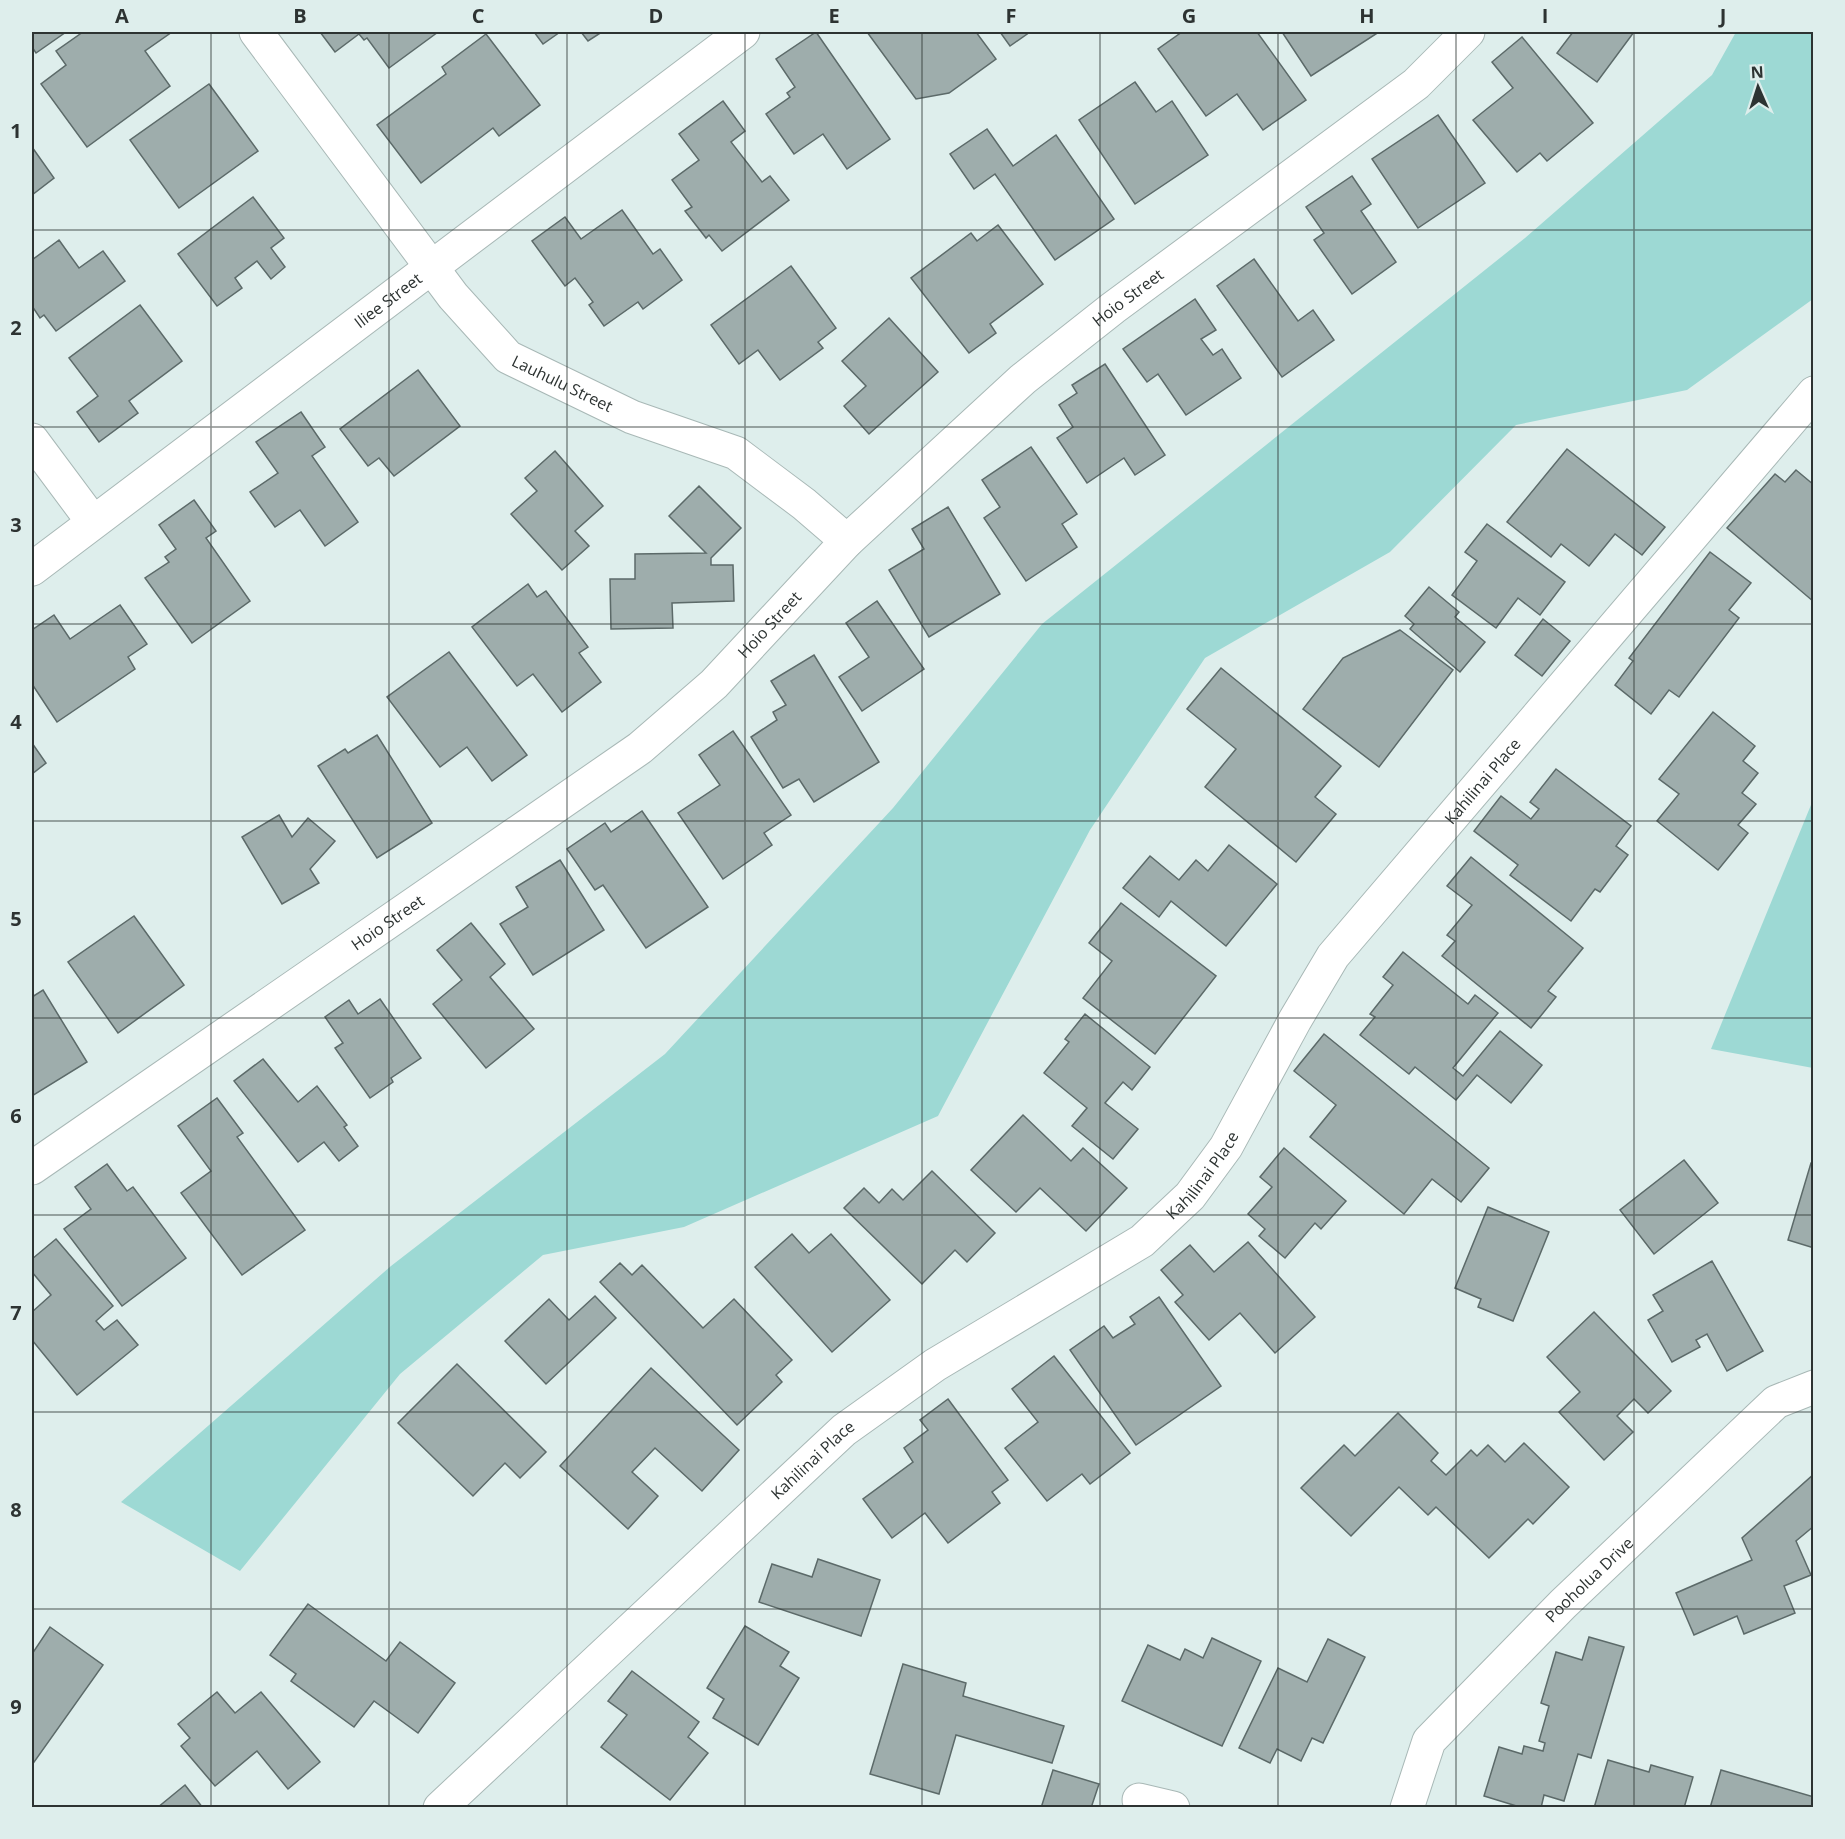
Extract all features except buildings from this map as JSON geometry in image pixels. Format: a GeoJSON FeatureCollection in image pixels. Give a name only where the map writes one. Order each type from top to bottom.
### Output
{"type":"FeatureCollection","features":[{"type":"Feature","properties":{"kind":"street","name":"Lauhulu Street"},"geometry":{"type":"LineString","coordinates":[[256,32],[453,296],[508,357],[632,417],[736,453],[804,504],[847,541]]}},
{"type":"Feature","properties":{"kind":"street","name":"Iliee Street"},"geometry":{"type":"LineString","coordinates":[[32,569],[743,32]]}},
{"type":"Feature","properties":{"kind":"street","name":"Hoio Street"},"geometry":{"type":"LineString","coordinates":[[32,1168],[640,748],[714,684],[847,541],[1023,379],[1113,308],[1416,84],[1468,32]]}},
{"type":"Feature","properties":{"kind":"street","name":"Kahilinai Place"},"geometry":{"type":"LineString","coordinates":[[440,1808],[844,1430],[935,1365],[1142,1241],[1190,1196],[1226,1147],[1295,1020],[1333,956],[1814,393]]}},
{"type":"Feature","properties":{"kind":"street"},"geometry":{"type":"LineString","coordinates":[[32,440],[93,522]]}},
{"type":"Feature","properties":{"kind":"street","name":"Pooholua Drive"},"geometry":{"type":"LineString","coordinates":[[1407,1808],[1429,1741],[1563,1604],[1776,1402],[1814,1387]]}},
{"type":"Feature","properties":{"kind":"street"},"geometry":{"type":"LineString","coordinates":[[1139,1800],[1173,1808]]}},
{"type":"Feature","properties":{"kind":"shaded area"},"geometry":{"type":"Polygon","coordinates":[[[1736,32],[1813,32],[1813,299],[1687,390],[1516,425],[1390,552],[1205,658],[1090,830],[938,1116],[684,1227],[543,1255],[400,1374],[240,1571],[121,1502],[391,1266],[665,1054],[893,808],[1042,624],[1525,238],[1712,75],[1736,32]]]}},
{"type":"Feature","properties":{"kind":"shaded area"},"geometry":{"type":"Polygon","coordinates":[[[1813,800],[1813,1068],[1711,1049],[1813,800]]]}}]}
